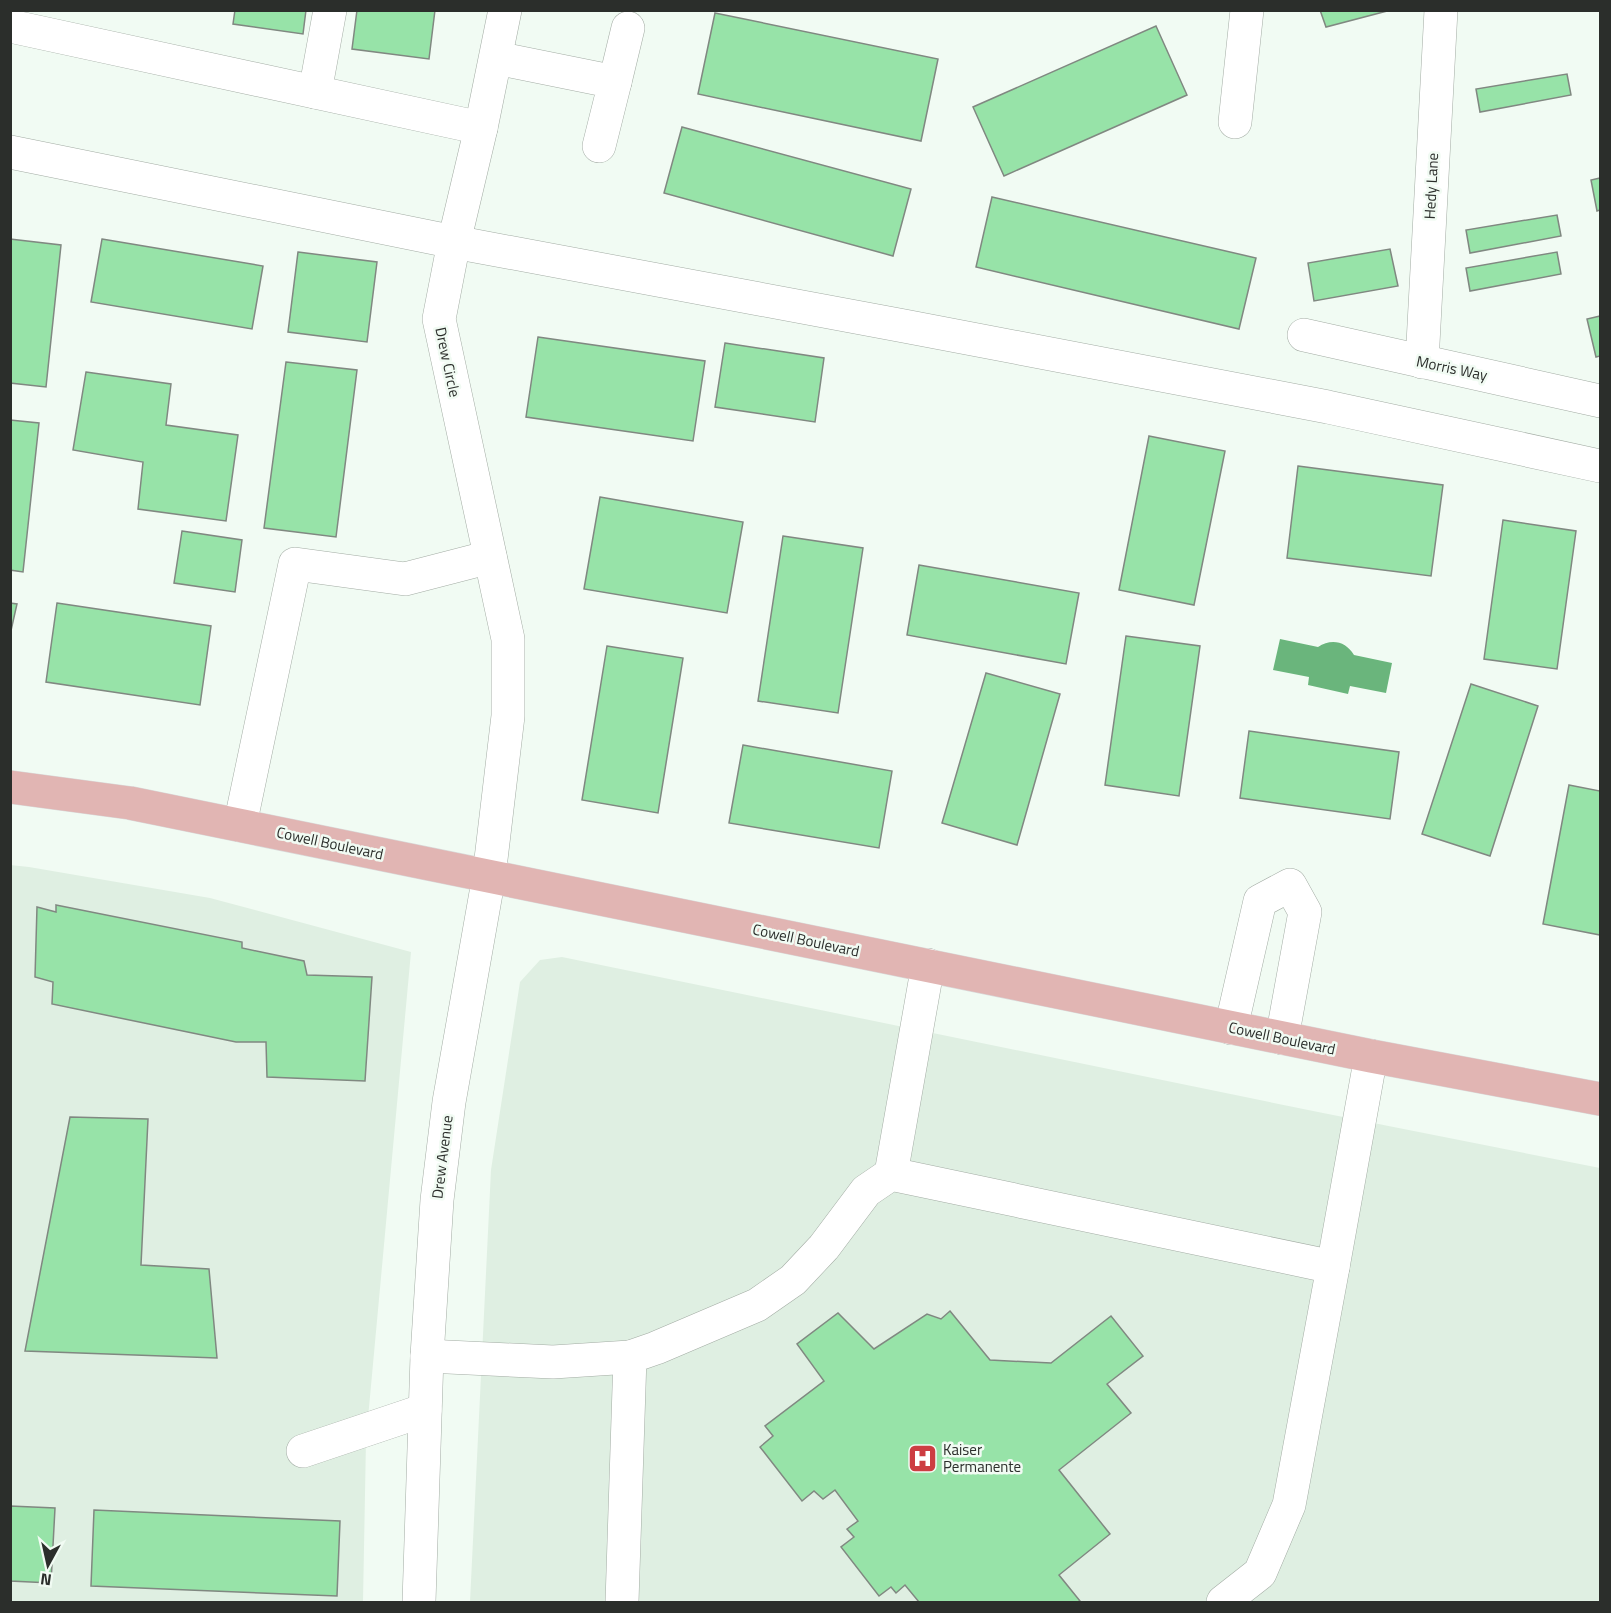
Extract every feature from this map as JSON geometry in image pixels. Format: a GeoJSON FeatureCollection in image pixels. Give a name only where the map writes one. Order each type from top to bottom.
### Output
{"type":"FeatureCollection","features":[{"type":"Feature","properties":{"kind":"main road","name":"Cowell Boulevard"},"geometry":{"type":"LineString","coordinates":[[10,788],[130,803],[1231,1028],[1600,1099]]}},
{"type":"Feature","properties":{"kind":"street"},"geometry":{"type":"LineString","coordinates":[[315,92],[330,10]]}},
{"type":"Feature","properties":{"kind":"street","name":"Drew Circle"},"geometry":{"type":"LineString","coordinates":[[505,10],[482,128],[454,243],[439,319],[508,639],[508,716]]}},
{"type":"Feature","properties":{"kind":"street"},"geometry":{"type":"LineString","coordinates":[[1235,122],[1247,10]]}},
{"type":"Feature","properties":{"kind":"street","name":"Hedy Lane"},"geometry":{"type":"LineString","coordinates":[[1422,362],[1441,10]]}},
{"type":"Feature","properties":{"kind":"street"},"geometry":{"type":"LineString","coordinates":[[10,27],[482,128]]}},
{"type":"Feature","properties":{"kind":"street"},"geometry":{"type":"LineString","coordinates":[[598,146],[627,28]]}},
{"type":"Feature","properties":{"kind":"street"},"geometry":{"type":"LineString","coordinates":[[496,58],[615,82]]}},
{"type":"Feature","properties":{"kind":"street"},"geometry":{"type":"LineString","coordinates":[[10,152],[454,243],[1328,407],[1600,466]]}},
{"type":"Feature","properties":{"kind":"street","name":"Morris Way"},"geometry":{"type":"LineString","coordinates":[[1304,335],[1600,401]]}},
{"type":"Feature","properties":{"kind":"street"},"geometry":{"type":"LineString","coordinates":[[240,825],[295,564],[405,579],[490,557]]}},
{"type":"Feature","properties":{"kind":"street","name":"Drew Avenue"},"geometry":{"type":"LineString","coordinates":[[420,1602],[427,1356],[437,1200],[449,1102],[489,876],[508,716]]}},
{"type":"Feature","properties":{"kind":"street"},"geometry":{"type":"LineString","coordinates":[[1231,1028],[1260,901],[1290,885],[1305,912],[1282,1038]]}},
{"type":"Feature","properties":{"kind":"street"},"geometry":{"type":"LineString","coordinates":[[427,1356],[553,1362],[630,1357],[757,1305],[793,1280],[824,1247],[866,1191],[891,1174],[928,965]]}},
{"type":"Feature","properties":{"kind":"street"},"geometry":{"type":"LineString","coordinates":[[1223,1602],[1260,1573],[1289,1505],[1371,1056]]}},
{"type":"Feature","properties":{"kind":"street"},"geometry":{"type":"LineString","coordinates":[[891,1174],[1333,1267]]}},
{"type":"Feature","properties":{"kind":"street"},"geometry":{"type":"LineString","coordinates":[[622,1602],[630,1357]]}},
{"type":"Feature","properties":{"kind":"street"},"geometry":{"type":"LineString","coordinates":[[303,1451],[425,1410]]}},
{"type":"Feature","properties":{"kind":"shaded area"},"geometry":{"type":"Polygon","coordinates":[[[1280,639],[1318,647],[1328,642],[1338,642],[1351,650],[1354,655],[1392,663],[1386,693],[1350,686],[1348,694],[1308,685],[1309,677],[1273,670],[1280,639]]]}},
{"type":"Feature","properties":{"kind":"shaded area"},"geometry":{"type":"Polygon","coordinates":[[[10,865],[210,898],[411,952],[366,1440],[363,1602],[11,1602],[10,865]]]}},
{"type":"Feature","properties":{"kind":"shaded area"},"geometry":{"type":"Polygon","coordinates":[[[562,957],[1600,1168],[1600,1602],[470,1602],[491,1170],[520,982],[540,960],[562,957]]]}},
{"type":"Feature","properties":{"kind":"building"},"geometry":{"type":"Polygon","coordinates":[[[235,10],[306,10],[303,34],[233,24],[235,10]]]}},
{"type":"Feature","properties":{"kind":"building"},"geometry":{"type":"Polygon","coordinates":[[[357,10],[435,10],[429,59],[352,49],[357,10]]]}},
{"type":"Feature","properties":{"kind":"building"},"geometry":{"type":"Polygon","coordinates":[[[1320,10],[1391,10],[1326,27],[1320,10]]]}},
{"type":"Feature","properties":{"kind":"building"},"geometry":{"type":"Polygon","coordinates":[[[715,13],[938,59],[921,141],[698,94],[715,13]]]}},
{"type":"Feature","properties":{"kind":"building"},"geometry":{"type":"Polygon","coordinates":[[[1156,26],[1187,95],[1004,176],[973,107],[1156,26]]]}},
{"type":"Feature","properties":{"kind":"building"},"geometry":{"type":"Polygon","coordinates":[[[1567,74],[1571,95],[1480,112],[1476,89],[1567,74]]]}},
{"type":"Feature","properties":{"kind":"building"},"geometry":{"type":"Polygon","coordinates":[[[682,127],[911,189],[893,256],[664,193],[682,127]]]}},
{"type":"Feature","properties":{"kind":"building"},"geometry":{"type":"Polygon","coordinates":[[[1600,178],[1600,210],[1597,211],[1591,180],[1600,178]]]}},
{"type":"Feature","properties":{"kind":"building"},"geometry":{"type":"Polygon","coordinates":[[[992,197],[1256,258],[1239,329],[976,267],[992,197]]]}},
{"type":"Feature","properties":{"kind":"building"},"geometry":{"type":"Polygon","coordinates":[[[1557,215],[1561,236],[1470,253],[1466,230],[1557,215]]]}},
{"type":"Feature","properties":{"kind":"building"},"geometry":{"type":"Polygon","coordinates":[[[10,239],[61,245],[46,387],[10,383],[10,239]]]}},
{"type":"Feature","properties":{"kind":"building"},"geometry":{"type":"Polygon","coordinates":[[[102,239],[263,266],[252,329],[91,302],[102,239]]]}},
{"type":"Feature","properties":{"kind":"building"},"geometry":{"type":"Polygon","coordinates":[[[1390,249],[1398,286],[1314,301],[1308,263],[1390,249]]]}},
{"type":"Feature","properties":{"kind":"building"},"geometry":{"type":"Polygon","coordinates":[[[298,252],[377,262],[367,342],[288,332],[298,252]]]}},
{"type":"Feature","properties":{"kind":"building"},"geometry":{"type":"Polygon","coordinates":[[[1557,252],[1561,274],[1470,291],[1466,268],[1557,252]]]}},
{"type":"Feature","properties":{"kind":"building"},"geometry":{"type":"Polygon","coordinates":[[[1600,316],[1600,356],[1596,357],[1587,319],[1600,316]]]}},
{"type":"Feature","properties":{"kind":"building"},"geometry":{"type":"Polygon","coordinates":[[[538,337],[705,361],[693,441],[526,417],[538,337]]]}},
{"type":"Feature","properties":{"kind":"building"},"geometry":{"type":"Polygon","coordinates":[[[725,343],[824,358],[815,422],[715,407],[725,343]]]}},
{"type":"Feature","properties":{"kind":"building"},"geometry":{"type":"Polygon","coordinates":[[[286,362],[357,370],[336,537],[264,528],[286,362]]]}},
{"type":"Feature","properties":{"kind":"building"},"geometry":{"type":"Polygon","coordinates":[[[86,372],[171,384],[166,425],[238,435],[226,521],[138,509],[143,462],[73,450],[86,372]]]}},
{"type":"Feature","properties":{"kind":"building"},"geometry":{"type":"Polygon","coordinates":[[[10,420],[39,423],[23,572],[10,570],[10,420]]]}},
{"type":"Feature","properties":{"kind":"building"},"geometry":{"type":"Polygon","coordinates":[[[1149,436],[1225,451],[1194,605],[1119,590],[1149,436]]]}},
{"type":"Feature","properties":{"kind":"building"},"geometry":{"type":"Polygon","coordinates":[[[1298,466],[1443,485],[1431,576],[1287,558],[1298,466]]]}},
{"type":"Feature","properties":{"kind":"building"},"geometry":{"type":"Polygon","coordinates":[[[600,497],[743,522],[727,613],[584,589],[600,497]]]}},
{"type":"Feature","properties":{"kind":"building"},"geometry":{"type":"Polygon","coordinates":[[[1503,520],[1576,531],[1557,669],[1484,659],[1503,520]]]}},
{"type":"Feature","properties":{"kind":"building"},"geometry":{"type":"Polygon","coordinates":[[[182,531],[242,540],[235,592],[174,583],[182,531]]]}},
{"type":"Feature","properties":{"kind":"building"},"geometry":{"type":"Polygon","coordinates":[[[783,536],[863,548],[838,713],[758,701],[783,536]]]}},
{"type":"Feature","properties":{"kind":"building"},"geometry":{"type":"Polygon","coordinates":[[[919,565],[1079,593],[1066,664],[907,635],[919,565]]]}},
{"type":"Feature","properties":{"kind":"building"},"geometry":{"type":"Polygon","coordinates":[[[10,603],[17,604],[10,635],[10,603]]]}},
{"type":"Feature","properties":{"kind":"building"},"geometry":{"type":"Polygon","coordinates":[[[57,603],[211,626],[200,705],[46,682],[57,603]]]}},
{"type":"Feature","properties":{"kind":"building"},"geometry":{"type":"Polygon","coordinates":[[[1126,636],[1200,646],[1179,796],[1105,785],[1126,636]]]}},
{"type":"Feature","properties":{"kind":"building"},"geometry":{"type":"Polygon","coordinates":[[[607,646],[683,658],[658,813],[582,800],[607,646]]]}},
{"type":"Feature","properties":{"kind":"building"},"geometry":{"type":"Polygon","coordinates":[[[986,673],[1060,694],[1017,845],[942,823],[986,673]]]}},
{"type":"Feature","properties":{"kind":"building"},"geometry":{"type":"Polygon","coordinates":[[[1471,684],[1538,706],[1490,856],[1422,834],[1471,684]]]}},
{"type":"Feature","properties":{"kind":"building"},"geometry":{"type":"Polygon","coordinates":[[[1249,731],[1399,752],[1390,819],[1240,798],[1249,731]]]}},
{"type":"Feature","properties":{"kind":"building"},"geometry":{"type":"Polygon","coordinates":[[[743,745],[892,771],[879,848],[729,823],[743,745]]]}},
{"type":"Feature","properties":{"kind":"building"},"geometry":{"type":"Polygon","coordinates":[[[1569,785],[1600,791],[1600,935],[1543,924],[1569,785]]]}},
{"type":"Feature","properties":{"kind":"building"},"geometry":{"type":"Polygon","coordinates":[[[56,905],[242,942],[242,948],[304,961],[307,975],[372,977],[365,1081],[267,1077],[266,1042],[236,1042],[52,1004],[53,982],[35,977],[37,907],[56,912],[56,905]]]}},
{"type":"Feature","properties":{"kind":"building"},"geometry":{"type":"Polygon","coordinates":[[[70,1117],[148,1119],[141,1265],[209,1269],[217,1358],[25,1351],[70,1117]]]}},
{"type":"Feature","properties":{"kind":"building","name":"Kaiser Permanente"},"geometry":{"type":"Polygon","coordinates":[[[950,1311],[990,1360],[1051,1363],[1111,1316],[1143,1356],[1107,1384],[1131,1413],[1059,1470],[1110,1534],[1059,1575],[1080,1601],[1078,1602],[919,1602],[905,1585],[896,1593],[891,1587],[879,1596],[841,1547],[854,1537],[847,1529],[858,1521],[835,1490],[823,1499],[814,1491],[802,1501],[760,1447],[773,1436],[765,1426],[824,1381],[797,1344],[838,1313],[874,1349],[927,1314],[941,1319],[950,1311]]]}},
{"type":"Feature","properties":{"kind":"building"},"geometry":{"type":"Polygon","coordinates":[[[10,1506],[55,1508],[51,1583],[10,1581],[10,1506]]]}},
{"type":"Feature","properties":{"kind":"building"},"geometry":{"type":"Polygon","coordinates":[[[94,1510],[340,1521],[337,1596],[91,1586],[94,1510]]]}},
{"type":"Feature","properties":{"kind":"place","name":"Kaiser Permanente"},"geometry":{"type":"Point","coordinates":[922,1458]}}]}
